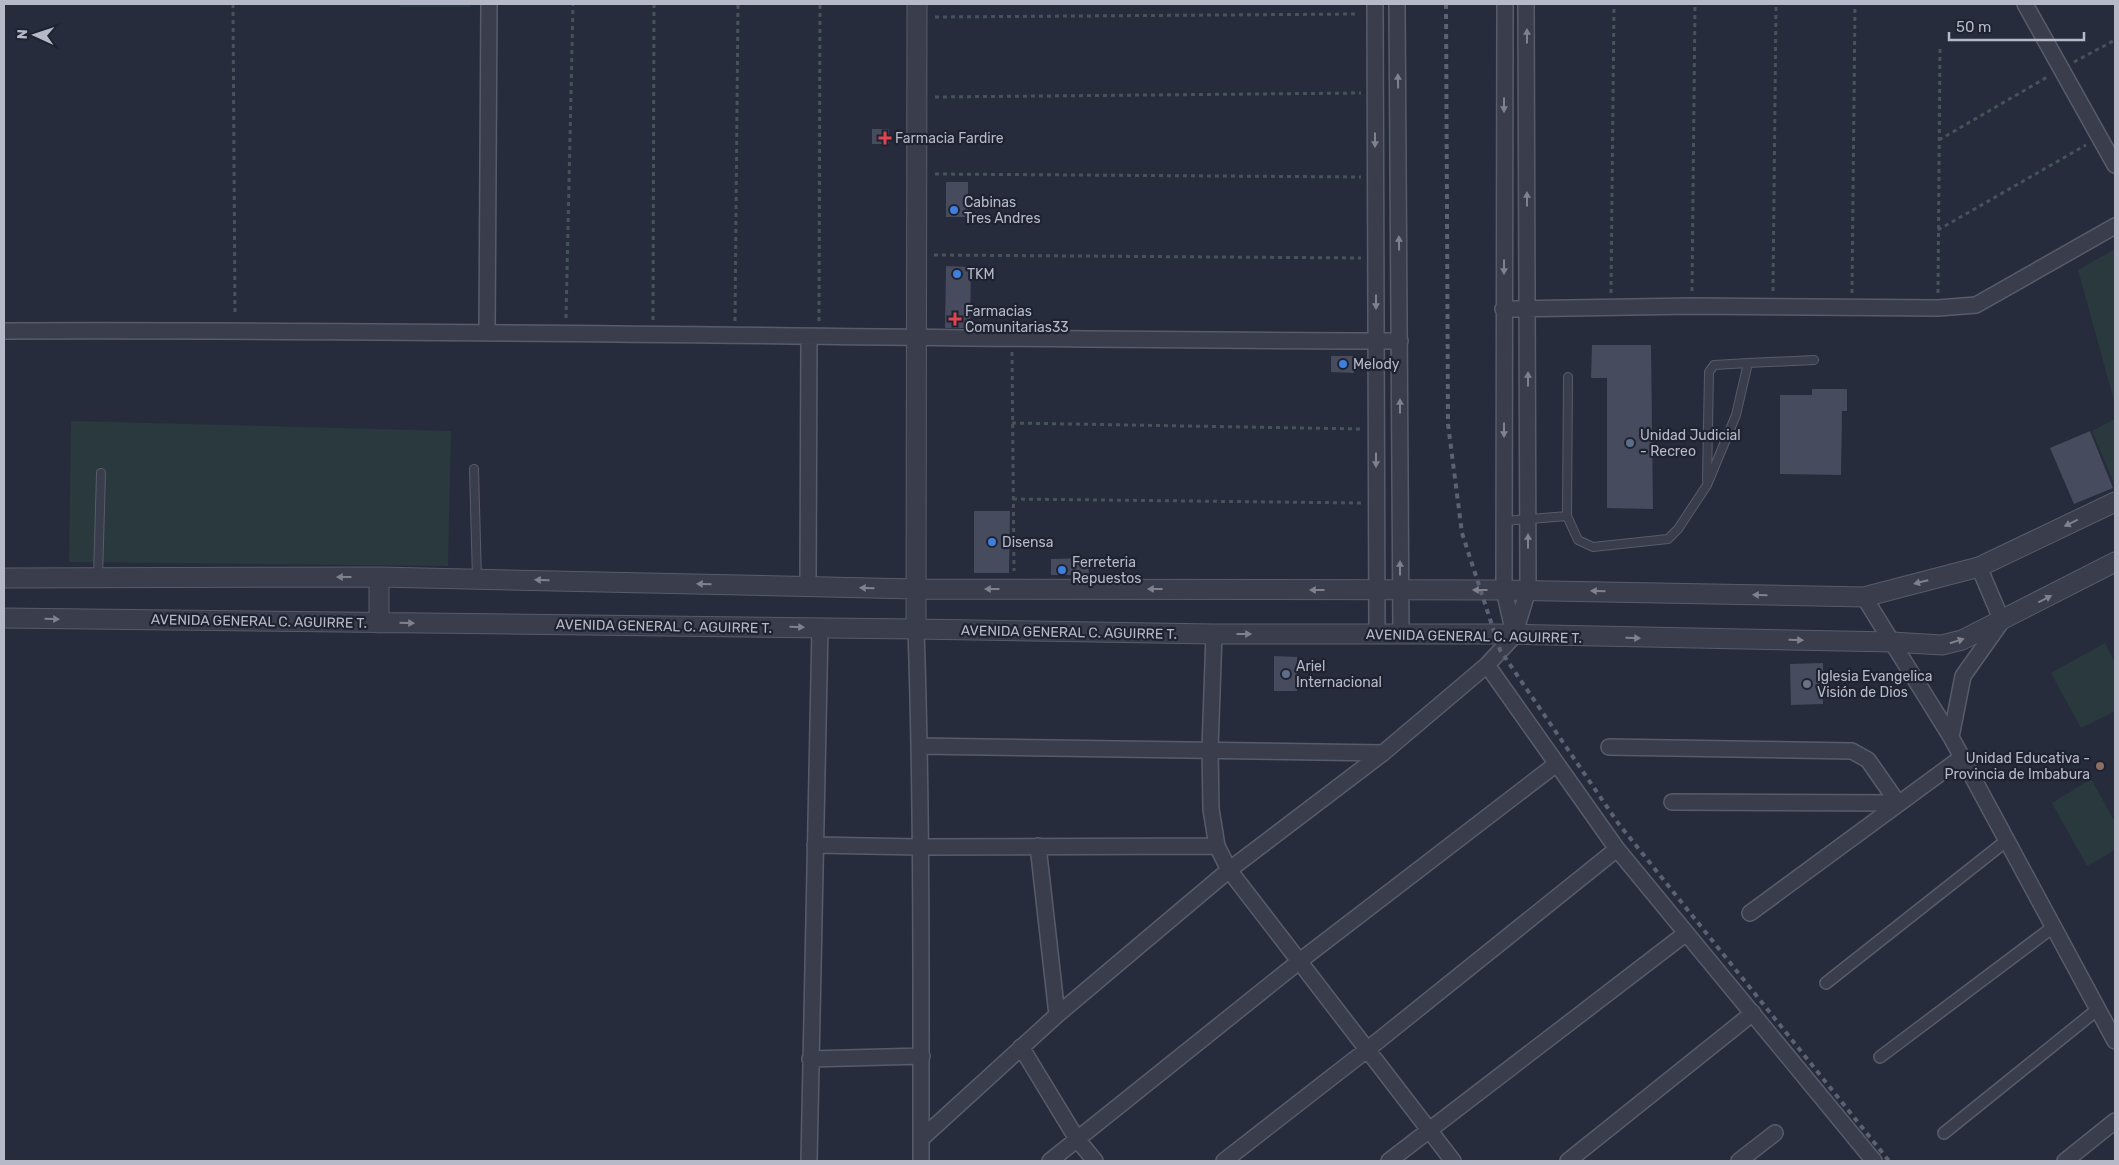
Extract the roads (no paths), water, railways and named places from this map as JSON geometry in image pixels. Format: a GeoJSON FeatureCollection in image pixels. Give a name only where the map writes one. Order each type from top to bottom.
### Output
{"type":"FeatureCollection","features":[{"type":"Feature","properties":{"kind":"street"},"geometry":{"type":"LineString","coordinates":[[487,333],[489,4]]}},
{"type":"Feature","properties":{"kind":"street"},"geometry":{"type":"LineString","coordinates":[[1397,4],[1401,634]]}},
{"type":"Feature","properties":{"kind":"street"},"geometry":{"type":"LineString","coordinates":[[1505,4],[1504,590],[1514,636]]}},
{"type":"Feature","properties":{"kind":"street"},"geometry":{"type":"LineString","coordinates":[[921,1139],[1057,1015],[1229,870],[1383,753],[1487,666],[1514,636],[1528,590],[1526,4]]}},
{"type":"Feature","properties":{"kind":"street"},"geometry":{"type":"LineString","coordinates":[[2025,4],[2115,166]]}},
{"type":"Feature","properties":{"kind":"street"},"geometry":{"type":"LineString","coordinates":[[1375,9],[1377,634]]}},
{"type":"Feature","properties":{"kind":"street"},"geometry":{"type":"LineString","coordinates":[[917,11],[916,629],[920,746],[921,1161]]}},
{"type":"Feature","properties":{"kind":"street"},"geometry":{"type":"LineString","coordinates":[[1504,69],[1527,69]]}},
{"type":"Feature","properties":{"kind":"street"},"geometry":{"type":"LineString","coordinates":[[1503,310],[1692,306],[1938,308],[1976,305],[2115,226]]}},
{"type":"Feature","properties":{"kind":"street"},"geometry":{"type":"LineString","coordinates":[[4,331],[235,330],[916,339],[1400,341]]}},
{"type":"Feature","properties":{"kind":"street"},"geometry":{"type":"LineString","coordinates":[[808,586],[814,337]]}},
{"type":"Feature","properties":{"kind":"street"},"geometry":{"type":"LineString","coordinates":[[4,578],[477,579],[916,589],[1528,590],[1864,597],[1979,567],[2115,502]]}},
{"type":"Feature","properties":{"kind":"street","name":"AVENIDA GENERAL C. AGUIRRE T."},"geometry":{"type":"LineString","coordinates":[[4,618],[1214,634],[1401,634],[1892,642],[1942,645],[1962,640],[2002,621],[2115,562]]}},
{"type":"Feature","properties":{"kind":"street"},"geometry":{"type":"LineString","coordinates":[[1951,737],[1963,676],[2002,621],[1979,567]]}},
{"type":"Feature","properties":{"kind":"street"},"geometry":{"type":"LineString","coordinates":[[379,578],[380,623]]}},
{"type":"Feature","properties":{"kind":"street"},"geometry":{"type":"LineString","coordinates":[[1864,597],[1951,737],[2053,927],[2103,1007],[2115,1041]]}},
{"type":"Feature","properties":{"kind":"street"},"geometry":{"type":"LineString","coordinates":[[809,1161],[820,628]]}},
{"type":"Feature","properties":{"kind":"street"},"geometry":{"type":"LineString","coordinates":[[1214,634],[1210,749],[1211,809],[1217,846],[1229,870],[1301,960],[1454,1161]]}},
{"type":"Feature","properties":{"kind":"street"},"geometry":{"type":"LineString","coordinates":[[1487,666],[1555,765],[1617,849],[1685,934],[1753,1013],[1874,1161]]}},
{"type":"Feature","properties":{"kind":"street"},"geometry":{"type":"LineString","coordinates":[[920,746],[1383,753]]}},
{"type":"Feature","properties":{"kind":"street"},"geometry":{"type":"LineString","coordinates":[[1609,748],[1852,751],[1868,760],[1898,802]]}},
{"type":"Feature","properties":{"kind":"street"},"geometry":{"type":"LineString","coordinates":[[1750,913],[1898,802],[1961,758]]}},
{"type":"Feature","properties":{"kind":"street"},"geometry":{"type":"LineString","coordinates":[[1050,1161],[1301,960],[1555,765]]}},
{"type":"Feature","properties":{"kind":"street"},"geometry":{"type":"LineString","coordinates":[[1672,802],[1898,802]]}},
{"type":"Feature","properties":{"kind":"street"},"geometry":{"type":"LineString","coordinates":[[1826,984],[2006,842]]}},
{"type":"Feature","properties":{"kind":"street"},"geometry":{"type":"LineString","coordinates":[[815,845],[919,848],[1217,846]]}},
{"type":"Feature","properties":{"kind":"street"},"geometry":{"type":"LineString","coordinates":[[1038,846],[1057,1015]]}},
{"type":"Feature","properties":{"kind":"street"},"geometry":{"type":"LineString","coordinates":[[1224,1161],[1368,1049],[1617,849]]}},
{"type":"Feature","properties":{"kind":"street"},"geometry":{"type":"LineString","coordinates":[[1880,1057],[2053,927]]}},
{"type":"Feature","properties":{"kind":"street"},"geometry":{"type":"LineString","coordinates":[[1389,1161],[1685,934]]}},
{"type":"Feature","properties":{"kind":"street"},"geometry":{"type":"LineString","coordinates":[[1944,1133],[2103,1007]]}},
{"type":"Feature","properties":{"kind":"street"},"geometry":{"type":"LineString","coordinates":[[1568,1161],[1753,1013]]}},
{"type":"Feature","properties":{"kind":"street"},"geometry":{"type":"LineString","coordinates":[[1021,1047],[1078,1139],[1096,1161]]}},
{"type":"Feature","properties":{"kind":"street"},"geometry":{"type":"LineString","coordinates":[[810,1059],[922,1056]]}},
{"type":"Feature","properties":{"kind":"street"},"geometry":{"type":"LineString","coordinates":[[2065,1161],[2115,1121]]}},
{"type":"Feature","properties":{"kind":"street"},"geometry":{"type":"LineString","coordinates":[[1739,1161],[1775,1133]]}},
{"type":"Feature","properties":{"kind":"lane"},"geometry":{"type":"LineString","coordinates":[[1707,485],[1709,372],[1714,366],[1814,360]]}},
{"type":"Feature","properties":{"kind":"lane"},"geometry":{"type":"LineString","coordinates":[[1568,377],[1567,516],[1578,540],[1593,548],[1668,538],[1678,530],[1707,485],[1736,415],[1748,363]]}},
{"type":"Feature","properties":{"kind":"lane"},"geometry":{"type":"LineString","coordinates":[[474,469],[477,579]]}},
{"type":"Feature","properties":{"kind":"lane"},"geometry":{"type":"LineString","coordinates":[[98,578],[101,473]]}},
{"type":"Feature","properties":{"kind":"lane"},"geometry":{"type":"LineString","coordinates":[[1504,521],[1567,516]]}},
{"type":"Feature","properties":{"kind":"railway"},"geometry":{"type":"LineString","coordinates":[[1446,4],[1448,424],[1462,533],[1500,650],[1618,823],[1889,1161]]}},
{"type":"Feature","properties":{"kind":"place","name":"Farmacia Fardire"},"geometry":{"type":"Point","coordinates":[885,138]}},
{"type":"Feature","properties":{"kind":"place","name":"Cabinas Tres Andres"},"geometry":{"type":"Point","coordinates":[954,210]}},
{"type":"Feature","properties":{"kind":"place","name":"TKM"},"geometry":{"type":"Point","coordinates":[957,274]}},
{"type":"Feature","properties":{"kind":"place","name":"Farmacias Comunitarias33"},"geometry":{"type":"Point","coordinates":[955,319]}},
{"type":"Feature","properties":{"kind":"place","name":"Melody"},"geometry":{"type":"Point","coordinates":[1343,364]}},
{"type":"Feature","properties":{"kind":"place","name":"Unidad Judicial - Recreo"},"geometry":{"type":"Point","coordinates":[1630,443]}},
{"type":"Feature","properties":{"kind":"place","name":"Disensa"},"geometry":{"type":"Point","coordinates":[992,542]}},
{"type":"Feature","properties":{"kind":"place","name":"Ferreteria Repuestos"},"geometry":{"type":"Point","coordinates":[1062,570]}},
{"type":"Feature","properties":{"kind":"place","name":"Ariel Internacional"},"geometry":{"type":"Point","coordinates":[1286,674]}},
{"type":"Feature","properties":{"kind":"place","name":"Iglesia Evangelica Visión de Dios"},"geometry":{"type":"Point","coordinates":[1807,684]}},
{"type":"Feature","properties":{"kind":"place","name":"Unidad Educativa - Provincia de Imbabura"},"geometry":{"type":"Point","coordinates":[2100,766]}}]}
